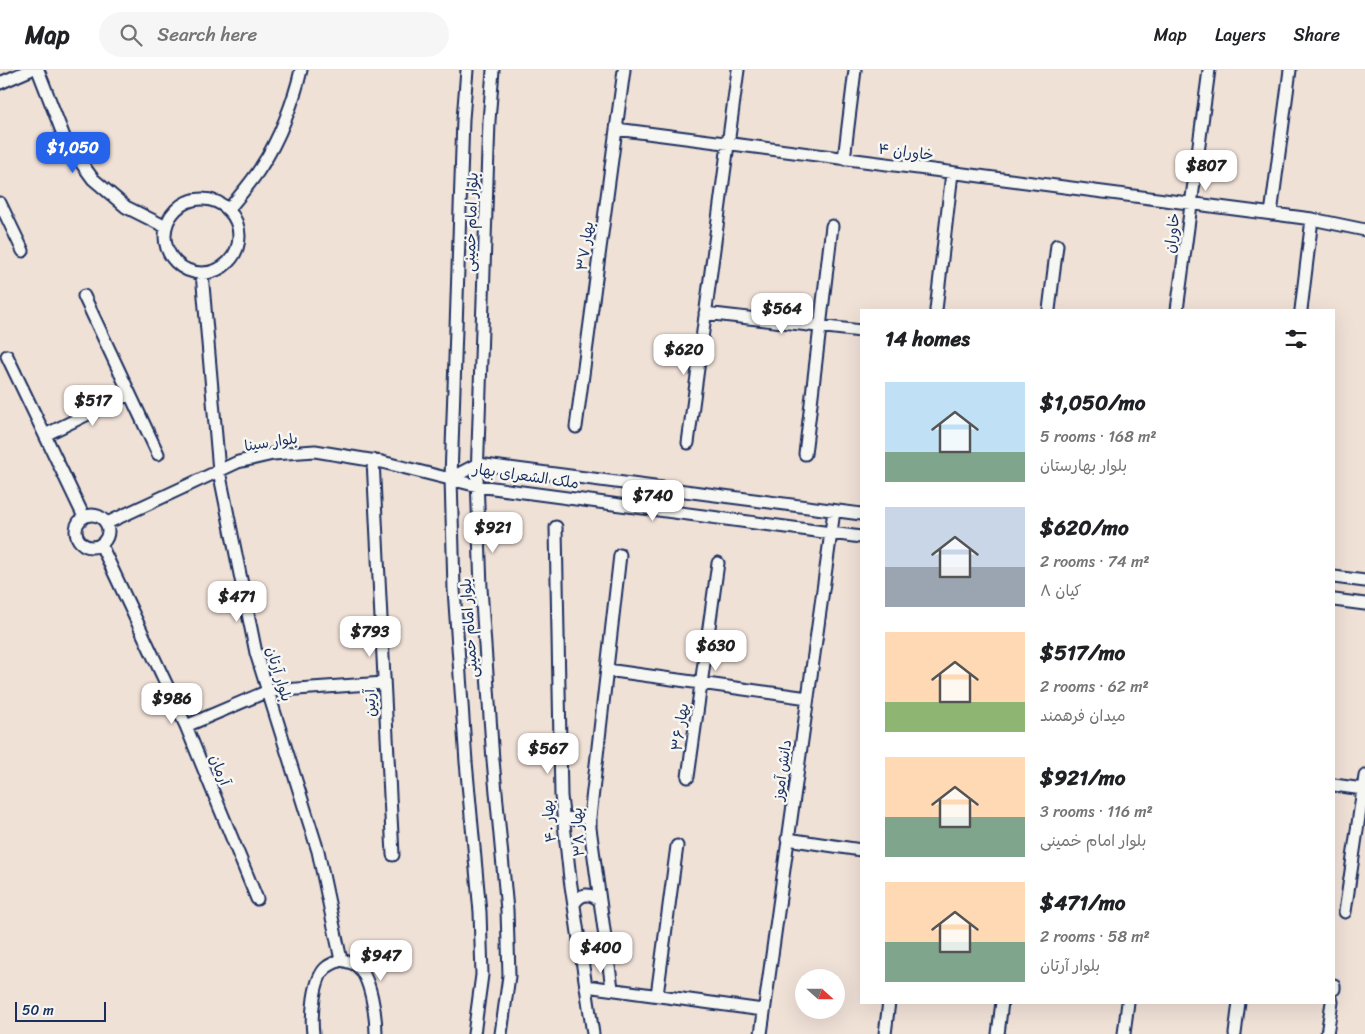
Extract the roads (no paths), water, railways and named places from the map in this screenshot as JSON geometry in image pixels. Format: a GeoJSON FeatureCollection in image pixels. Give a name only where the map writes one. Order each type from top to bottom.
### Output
{"type":"FeatureCollection","features":[{"type":"Feature","properties":{"kind":"street"},"geometry":{"type":"LineString","coordinates":[[0,83],[30,70]]}},
{"type":"Feature","properties":{"kind":"street"},"geometry":{"type":"LineString","coordinates":[[38,70],[66,142],[93,179],[126,207],[166,227]]}},
{"type":"Feature","properties":{"kind":"street"},"geometry":{"type":"LineString","coordinates":[[228,210],[262,166],[296,92],[301,70]]}},
{"type":"Feature","properties":{"kind":"street","name":"بلوار امام خمینی"},"geometry":{"type":"LineString","coordinates":[[467,70],[463,120],[451,478],[456,618],[466,762],[480,912],[482,975],[474,1034]]}},
{"type":"Feature","properties":{"kind":"street","name":"بلوار امام خمینی"},"geometry":{"type":"LineString","coordinates":[[493,70],[489,121],[478,486],[481,588],[488,693],[507,910],[509,976],[501,1034]]}},
{"type":"Feature","properties":{"kind":"street","name":"بهار ۳۷"},"geometry":{"type":"LineString","coordinates":[[576,426],[624,70]]}},
{"type":"Feature","properties":{"kind":"street"},"geometry":{"type":"LineString","coordinates":[[688,443],[738,70]]}},
{"type":"Feature","properties":{"kind":"street"},"geometry":{"type":"LineString","coordinates":[[844,159],[855,70]]}},
{"type":"Feature","properties":{"kind":"street","name":"خاوران"},"geometry":{"type":"LineString","coordinates":[[1177,309],[1208,70]]}},
{"type":"Feature","properties":{"kind":"street"},"geometry":{"type":"LineString","coordinates":[[1271,214],[1290,70]]}},
{"type":"Feature","properties":{"kind":"street","name":"خاوران ۴"},"geometry":{"type":"LineString","coordinates":[[616,130],[1312,219],[1365,230]]}},
{"type":"Feature","properties":{"kind":"street"},"geometry":{"type":"LineString","coordinates":[[936,309],[952,173]]}},
{"type":"Feature","properties":{"kind":"street"},"geometry":{"type":"LineString","coordinates":[[192,200],[211,200],[228,210],[238,226],[238,246],[228,262],[220,268],[202,273],[192,272],[175,263],[169,255],[165,236],[166,227],[175,210],[192,200]]}},
{"type":"Feature","properties":{"kind":"street"},"geometry":{"type":"LineString","coordinates":[[0,202],[23,252]]}},
{"type":"Feature","properties":{"kind":"street"},"geometry":{"type":"LineString","coordinates":[[1301,309],[1312,219]]}},
{"type":"Feature","properties":{"kind":"street"},"geometry":{"type":"LineString","coordinates":[[805,454],[832,226]]}},
{"type":"Feature","properties":{"kind":"street"},"geometry":{"type":"LineString","coordinates":[[1049,309],[1057,246]]}},
{"type":"Feature","properties":{"kind":"street","name":"بلوار آرتان"},"geometry":{"type":"LineString","coordinates":[[202,273],[219,471],[256,653],[318,851],[341,960]]}},
{"type":"Feature","properties":{"kind":"street"},"geometry":{"type":"LineString","coordinates":[[84,296],[158,454]]}},
{"type":"Feature","properties":{"kind":"street"},"geometry":{"type":"LineString","coordinates":[[705,313],[860,332]]}},
{"type":"Feature","properties":{"kind":"street"},"geometry":{"type":"LineString","coordinates":[[8,356],[84,517]]}},
{"type":"Feature","properties":{"kind":"street"},"geometry":{"type":"LineString","coordinates":[[45,435],[129,394]]}},
{"type":"Feature","properties":{"kind":"street","name":"بلوار سینا"},"geometry":{"type":"LineString","coordinates":[[107,523],[238,462],[273,454],[315,451],[373,460],[451,478]]}},
{"type":"Feature","properties":{"kind":"street","name":"آرتین"},"geometry":{"type":"LineString","coordinates":[[373,460],[393,855]]}},
{"type":"Feature","properties":{"kind":"street","name":"ملک الشعرای بهار"},"geometry":{"type":"LineString","coordinates":[[451,478],[478,464],[860,514]]}},
{"type":"Feature","properties":{"kind":"street","name":"ملک الشعرای بهار"},"geometry":{"type":"LineString","coordinates":[[451,478],[478,486],[860,537]]}},
{"type":"Feature","properties":{"kind":"street","name":"دانش آموز"},"geometry":{"type":"LineString","coordinates":[[761,1034],[834,511]]}},
{"type":"Feature","properties":{"kind":"street"},"geometry":{"type":"LineString","coordinates":[[97,515],[107,523],[108,535],[101,546],[88,547],[78,539],[76,527],[84,517],[97,515]]}},
{"type":"Feature","properties":{"kind":"street","name":"بهار ۴۰"},"geometry":{"type":"LineString","coordinates":[[556,527],[561,786],[574,904],[593,1034]]}},
{"type":"Feature","properties":{"kind":"street","name":"آرمان"},"geometry":{"type":"LineString","coordinates":[[101,546],[186,726],[257,899]]}},
{"type":"Feature","properties":{"kind":"street","name":"بهار ۳۸"},"geometry":{"type":"LineString","coordinates":[[612,988],[590,817],[620,555]]}},
{"type":"Feature","properties":{"kind":"street","name":"بهار ۳۶"},"geometry":{"type":"LineString","coordinates":[[688,777],[718,563]]}},
{"type":"Feature","properties":{"kind":"street"},"geometry":{"type":"LineString","coordinates":[[1335,577],[1365,582]]}},
{"type":"Feature","properties":{"kind":"street"},"geometry":{"type":"LineString","coordinates":[[1335,600],[1365,604]]}},
{"type":"Feature","properties":{"kind":"street"},"geometry":{"type":"LineString","coordinates":[[607,670],[808,698]]}},
{"type":"Feature","properties":{"kind":"street"},"geometry":{"type":"LineString","coordinates":[[186,726],[268,691],[384,683]]}},
{"type":"Feature","properties":{"kind":"street"},"geometry":{"type":"LineString","coordinates":[[1345,912],[1365,776]]}},
{"type":"Feature","properties":{"kind":"street"},"geometry":{"type":"LineString","coordinates":[[1335,785],[1363,789]]}},
{"type":"Feature","properties":{"kind":"street"},"geometry":{"type":"LineString","coordinates":[[564,820],[590,817]]}},
{"type":"Feature","properties":{"kind":"street"},"geometry":{"type":"LineString","coordinates":[[787,839],[860,850]]}},
{"type":"Feature","properties":{"kind":"street"},"geometry":{"type":"LineString","coordinates":[[657,994],[677,846]]}},
{"type":"Feature","properties":{"kind":"street"},"geometry":{"type":"LineString","coordinates":[[574,904],[578,898],[586,894],[594,896],[600,901]]}},
{"type":"Feature","properties":{"kind":"street"},"geometry":{"type":"LineString","coordinates":[[313,1034],[312,1009],[317,984],[325,967],[341,960],[357,966],[367,981],[374,1006],[376,1034]]}},
{"type":"Feature","properties":{"kind":"street"},"geometry":{"type":"LineString","coordinates":[[586,986],[657,994],[763,1010]]}},
{"type":"Feature","properties":{"kind":"street"},"geometry":{"type":"LineString","coordinates":[[885,1034],[889,1004]]}},
{"type":"Feature","properties":{"kind":"street"},"geometry":{"type":"LineString","coordinates":[[998,1034],[1002,1004]]}},
{"type":"Feature","properties":{"kind":"street"},"geometry":{"type":"LineString","coordinates":[[1124,1034],[1128,1004]]}},
{"type":"Feature","properties":{"kind":"street"},"geometry":{"type":"LineString","coordinates":[[1235,1034],[1239,1004]]}},
{"type":"Feature","properties":{"kind":"street"},"geometry":{"type":"LineString","coordinates":[[1327,1034],[1332,1004]]}}]}
